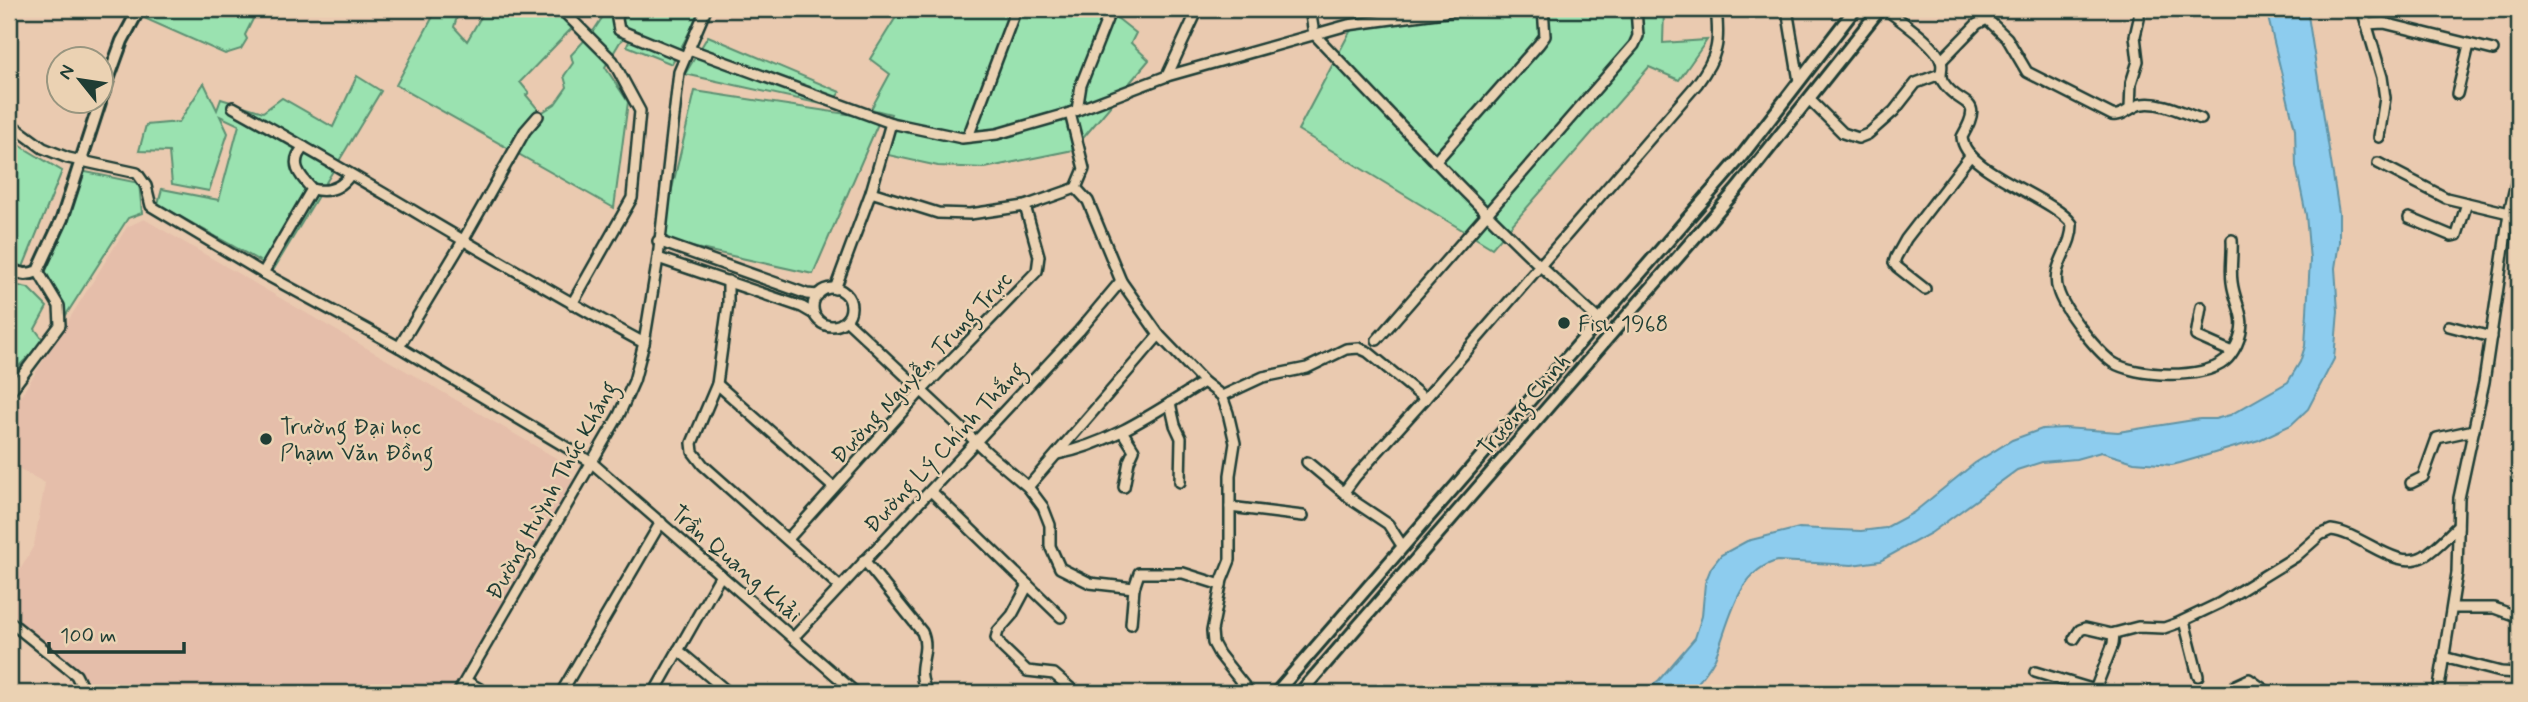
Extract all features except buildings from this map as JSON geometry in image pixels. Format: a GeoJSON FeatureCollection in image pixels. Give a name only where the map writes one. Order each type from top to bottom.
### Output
{"type":"FeatureCollection","features":[{"type":"Feature","properties":{"kind":"street"},"geometry":{"type":"LineString","coordinates":[[116,58],[139,9]]}},
{"type":"Feature","properties":{"kind":"street"},"geometry":{"type":"LineString","coordinates":[[561,9],[613,61],[640,111],[632,198],[572,304]]}},
{"type":"Feature","properties":{"kind":"street"},"geometry":{"type":"LineString","coordinates":[[621,9],[617,19],[619,30],[891,123],[968,137],[996,134],[1074,112],[1167,76],[1314,34],[1373,20],[1466,9]]}},
{"type":"Feature","properties":{"kind":"street","name":"Đường Huỳnh Thúc Kháng"},"geometry":{"type":"LineString","coordinates":[[458,693],[619,415],[634,382],[644,343],[658,258],[680,72],[706,9]]}},
{"type":"Feature","properties":{"kind":"street"},"geometry":{"type":"LineString","coordinates":[[968,137],[1016,9]]}},
{"type":"Feature","properties":{"kind":"street"},"geometry":{"type":"LineString","coordinates":[[871,192],[938,213],[970,214],[1025,206],[1076,188],[1084,169],[1074,112],[1081,85],[1111,9]]}},
{"type":"Feature","properties":{"kind":"street"},"geometry":{"type":"LineString","coordinates":[[1167,76],[1198,9]]}},
{"type":"Feature","properties":{"kind":"street"},"geometry":{"type":"LineString","coordinates":[[1310,9],[1314,34],[1487,214],[1613,332]]}},
{"type":"Feature","properties":{"kind":"street"},"geometry":{"type":"LineString","coordinates":[[1435,162],[1545,36],[1543,9]]}},
{"type":"Feature","properties":{"kind":"street"},"geometry":{"type":"LineString","coordinates":[[1377,341],[1634,45],[1638,36],[1636,9]]}},
{"type":"Feature","properties":{"kind":"street"},"geometry":{"type":"LineString","coordinates":[[1344,492],[1701,78],[1718,47],[1716,9]]}},
{"type":"Feature","properties":{"kind":"street"},"geometry":{"type":"LineString","coordinates":[[1787,9],[1800,81]]}},
{"type":"Feature","properties":{"kind":"street","name":"Trường Chinh"},"geometry":{"type":"LineString","coordinates":[[1276,693],[1741,157],[1855,9]]}},
{"type":"Feature","properties":{"kind":"street","name":"Trường Chinh"},"geometry":{"type":"LineString","coordinates":[[1300,693],[1737,189],[1880,9]]}},
{"type":"Feature","properties":{"kind":"street"},"geometry":{"type":"LineString","coordinates":[[1886,9],[1923,39],[1941,61]]}},
{"type":"Feature","properties":{"kind":"street"},"geometry":{"type":"LineString","coordinates":[[2130,108],[2131,83],[2138,61],[2135,36],[2139,9]]}},
{"type":"Feature","properties":{"kind":"street"},"geometry":{"type":"LineString","coordinates":[[2362,9],[2382,77],[2385,99],[2379,137]]}},
{"type":"Feature","properties":{"kind":"street"},"geometry":{"type":"LineString","coordinates":[[2201,119],[2161,105],[2141,104],[2121,115],[2112,115],[2032,75],[2024,68],[2003,33],[1987,19],[1977,24],[1941,61],[1940,74],[1943,83],[1971,108],[1971,120],[1962,138],[1962,145],[1970,156],[2072,224],[2071,238],[2059,263],[2057,289],[2082,328],[2112,361],[2141,372],[2187,373],[2218,366],[2226,360],[2239,338],[2243,318],[2232,285],[2232,240]]}},
{"type":"Feature","properties":{"kind":"street"},"geometry":{"type":"LineString","coordinates":[[2366,24],[2384,23],[2493,50]]}},
{"type":"Feature","properties":{"kind":"street"},"geometry":{"type":"LineString","coordinates":[[2456,94],[2469,45]]}},
{"type":"Feature","properties":{"kind":"street"},"geometry":{"type":"LineString","coordinates":[[1809,99],[1843,133],[1858,138],[1868,134],[1895,111],[1916,83],[1940,74]]}},
{"type":"Feature","properties":{"kind":"street"},"geometry":{"type":"LineString","coordinates":[[233,107],[644,343]]}},
{"type":"Feature","properties":{"kind":"street"},"geometry":{"type":"LineString","coordinates":[[9,269],[30,274],[38,271],[62,219],[95,116]]}},
{"type":"Feature","properties":{"kind":"street"},"geometry":{"type":"LineString","coordinates":[[399,347],[525,131],[538,116]]}},
{"type":"Feature","properties":{"kind":"street"},"geometry":{"type":"LineString","coordinates":[[835,289],[871,192],[891,123]]}},
{"type":"Feature","properties":{"kind":"street"},"geometry":{"type":"LineString","coordinates":[[9,124],[43,148],[80,160]]}},
{"type":"Feature","properties":{"kind":"street"},"geometry":{"type":"LineString","coordinates":[[304,147],[298,153],[296,167],[312,189],[321,192],[333,190],[350,175]]}},
{"type":"Feature","properties":{"kind":"street"},"geometry":{"type":"LineString","coordinates":[[1925,289],[1896,267],[1896,257],[1906,239],[1970,156]]}},
{"type":"Feature","properties":{"kind":"street","name":"Trần Quang Khải"},"geometry":{"type":"LineString","coordinates":[[80,160],[137,173],[146,186],[151,206],[263,273],[399,347],[591,462],[855,693]]}},
{"type":"Feature","properties":{"kind":"street"},"geometry":{"type":"LineString","coordinates":[[2378,163],[2446,198],[2509,214]]}},
{"type":"Feature","properties":{"kind":"street"},"geometry":{"type":"LineString","coordinates":[[2438,693],[2458,573],[2459,498],[2474,430],[2509,214],[2519,170]]}},
{"type":"Feature","properties":{"kind":"street"},"geometry":{"type":"LineString","coordinates":[[1076,188],[1088,201],[1121,281],[1159,335],[1204,383],[1222,396],[1235,443],[1230,475],[1230,560],[1213,622],[1213,643],[1250,693]]}},
{"type":"Feature","properties":{"kind":"street"},"geometry":{"type":"LineString","coordinates":[[263,273],[312,189]]}},
{"type":"Feature","properties":{"kind":"street"},"geometry":{"type":"LineString","coordinates":[[2409,218],[2452,236],[2458,234],[2467,203]]}},
{"type":"Feature","properties":{"kind":"street","name":"Đường Nguyễn Trung Trực"},"geometry":{"type":"LineString","coordinates":[[788,539],[921,391],[1037,271],[1039,256],[1025,206]]}},
{"type":"Feature","properties":{"kind":"street"},"geometry":{"type":"LineString","coordinates":[[658,242],[807,294],[818,295]]}},
{"type":"Feature","properties":{"kind":"street"},"geometry":{"type":"LineString","coordinates":[[658,258],[802,307],[826,326],[833,326],[845,320],[849,313],[848,298],[835,289],[828,289],[818,295],[813,303],[814,314]]}},
{"type":"Feature","properties":{"kind":"street"},"geometry":{"type":"LineString","coordinates":[[9,393],[60,325],[59,306],[38,271]]}},
{"type":"Feature","properties":{"kind":"street"},"geometry":{"type":"LineString","coordinates":[[728,281],[728,304],[717,384],[692,443],[693,452],[703,465],[839,586]]}},
{"type":"Feature","properties":{"kind":"street","name":"Đường Lý Chính Thắng"},"geometry":{"type":"LineString","coordinates":[[793,638],[1079,331],[1121,281]]}},
{"type":"Feature","properties":{"kind":"street"},"geometry":{"type":"LineString","coordinates":[[2201,307],[2196,336],[2232,352]]}},
{"type":"Feature","properties":{"kind":"street"},"geometry":{"type":"LineString","coordinates":[[845,320],[1028,487],[1043,507],[1050,525],[1050,547],[1060,568],[1090,583],[1134,588]]}},
{"type":"Feature","properties":{"kind":"street"},"geometry":{"type":"LineString","coordinates":[[2449,326],[2491,337]]}},
{"type":"Feature","properties":{"kind":"street"},"geometry":{"type":"LineString","coordinates":[[1028,487],[1159,335]]}},
{"type":"Feature","properties":{"kind":"street"},"geometry":{"type":"LineString","coordinates":[[1222,396],[1264,377],[1307,368],[1346,349],[1359,348],[1368,352],[1425,399]]}},
{"type":"Feature","properties":{"kind":"street"},"geometry":{"type":"LineString","coordinates":[[1057,454],[1079,450],[1122,431],[1204,383]]}},
{"type":"Feature","properties":{"kind":"street"},"geometry":{"type":"LineString","coordinates":[[717,384],[833,487]]}},
{"type":"Feature","properties":{"kind":"street"},"geometry":{"type":"LineString","coordinates":[[1170,403],[1181,438],[1180,482]]}},
{"type":"Feature","properties":{"kind":"street"},"geometry":{"type":"LineString","coordinates":[[2411,484],[2423,477],[2437,438],[2474,430]]}},
{"type":"Feature","properties":{"kind":"street"},"geometry":{"type":"LineString","coordinates":[[1122,431],[1134,450],[1124,487]]}},
{"type":"Feature","properties":{"kind":"street"},"geometry":{"type":"LineString","coordinates":[[1307,462],[1354,502],[1388,524],[1405,545],[1420,554]]}},
{"type":"Feature","properties":{"kind":"street"},"geometry":{"type":"LineString","coordinates":[[930,491],[1061,617]]}},
{"type":"Feature","properties":{"kind":"street"},"geometry":{"type":"LineString","coordinates":[[1230,508],[1303,516]]}},
{"type":"Feature","properties":{"kind":"street"},"geometry":{"type":"LineString","coordinates":[[561,693],[661,522]]}},
{"type":"Feature","properties":{"kind":"street"},"geometry":{"type":"LineString","coordinates":[[2074,639],[2078,632],[2085,628],[2114,633],[2138,627],[2164,628],[2184,621],[2220,603],[2295,557],[2319,535],[2331,530],[2408,561],[2428,553],[2458,526]]}},
{"type":"Feature","properties":{"kind":"street"},"geometry":{"type":"LineString","coordinates":[[864,560],[922,632],[926,649],[921,660],[921,670],[928,693]]}},
{"type":"Feature","properties":{"kind":"street"},"geometry":{"type":"LineString","coordinates":[[1131,624],[1134,588],[1139,573],[1183,573],[1221,585]]}},
{"type":"Feature","properties":{"kind":"street"},"geometry":{"type":"LineString","coordinates":[[653,693],[721,575]]}},
{"type":"Feature","properties":{"kind":"street"},"geometry":{"type":"LineString","coordinates":[[1028,585],[996,638],[1027,671],[1054,674],[1076,693]]}},
{"type":"Feature","properties":{"kind":"street"},"geometry":{"type":"LineString","coordinates":[[2452,608],[2494,608],[2519,617]]}},
{"type":"Feature","properties":{"kind":"street"},"geometry":{"type":"LineString","coordinates":[[9,621],[76,676],[81,685],[77,693]]}},
{"type":"Feature","properties":{"kind":"street"},"geometry":{"type":"LineString","coordinates":[[2184,621],[2198,676]]}},
{"type":"Feature","properties":{"kind":"street"},"geometry":{"type":"LineString","coordinates":[[2035,672],[2096,691],[2113,644],[2114,633]]}},
{"type":"Feature","properties":{"kind":"street"},"geometry":{"type":"LineString","coordinates":[[678,650],[729,693]]}},
{"type":"Feature","properties":{"kind":"street"},"geometry":{"type":"LineString","coordinates":[[2444,657],[2519,673]]}},
{"type":"Feature","properties":{"kind":"street"},"geometry":{"type":"LineString","coordinates":[[2228,693],[2236,685],[2249,679],[2269,693]]}},
{"type":"Feature","properties":{"kind":"street"},"geometry":{"type":"LineString","coordinates":[[466,681],[487,693]]}},
{"type":"Feature","properties":{"kind":"shaded area","name":"Trường Đại học Phạm Văn Đồng"},"geometry":{"type":"Polygon","coordinates":[[[144,219],[570,466],[573,480],[450,693],[91,693],[90,687],[9,618],[9,590],[34,545],[45,483],[9,463],[9,415],[127,227],[144,219]]]}},
{"type":"Feature","properties":{"kind":"green space"},"geometry":{"type":"Polygon","coordinates":[[[153,9],[242,9],[253,19],[241,49],[225,54],[144,18],[153,9]]]}},
{"type":"Feature","properties":{"kind":"green space"},"geometry":{"type":"Polygon","coordinates":[[[437,9],[459,10],[454,27],[467,41],[485,10],[558,9],[576,24],[520,82],[529,93],[526,95],[541,113],[555,104],[567,87],[564,76],[573,63],[571,55],[594,30],[608,9],[702,9],[672,64],[627,46],[630,39],[626,37],[605,67],[628,102],[614,208],[396,85],[437,9]]]}},
{"type":"Feature","properties":{"kind":"green space"},"geometry":{"type":"Polygon","coordinates":[[[901,9],[923,9],[939,14],[943,9],[1126,9],[1117,18],[1136,33],[1131,43],[1149,60],[1073,150],[985,168],[938,166],[888,155],[883,136],[891,114],[871,109],[890,74],[870,59],[901,9]]]}},
{"type":"Feature","properties":{"kind":"green space"},"geometry":{"type":"Polygon","coordinates":[[[1362,9],[1664,9],[1663,43],[1707,40],[1679,80],[1649,67],[1492,248],[1298,130],[1362,9]]]}},
{"type":"Feature","properties":{"kind":"green space"},"geometry":{"type":"Polygon","coordinates":[[[708,36],[840,92],[830,106],[685,74],[708,36]]]}},
{"type":"Feature","properties":{"kind":"green space"},"geometry":{"type":"Polygon","coordinates":[[[357,76],[381,91],[274,269],[158,204],[162,189],[219,200],[239,125],[220,116],[228,133],[209,191],[172,184],[169,152],[139,151],[146,125],[179,122],[204,83],[217,110],[221,99],[263,112],[282,98],[333,127],[357,76]]]}},
{"type":"Feature","properties":{"kind":"green space"},"geometry":{"type":"Polygon","coordinates":[[[695,91],[880,119],[813,274],[660,240],[695,91]]]}},
{"type":"Feature","properties":{"kind":"green space"},"geometry":{"type":"Polygon","coordinates":[[[9,139],[62,171],[21,272],[9,268],[9,139]]]}},
{"type":"Feature","properties":{"kind":"green space"},"geometry":{"type":"Polygon","coordinates":[[[81,171],[139,183],[142,213],[128,218],[64,318],[45,269],[81,171]]]}},
{"type":"Feature","properties":{"kind":"green space"},"geometry":{"type":"Polygon","coordinates":[[[9,284],[28,288],[47,307],[35,329],[44,341],[9,376],[9,284]]]}},
{"type":"Feature","properties":{"kind":"water"},"geometry":{"type":"Polygon","coordinates":[[[2266,9],[2307,9],[2339,213],[2339,242],[2335,268],[2338,311],[2334,359],[2308,409],[2291,425],[2259,440],[2172,465],[2134,462],[2101,452],[2076,459],[2042,462],[2017,470],[1931,533],[1880,561],[1852,565],[1778,561],[1764,566],[1753,575],[1736,600],[1715,658],[1689,693],[1642,693],[1659,680],[1695,638],[1702,616],[1705,583],[1711,568],[1721,555],[1747,541],[1799,528],[1861,531],[1885,528],[1913,513],[1975,463],[2012,440],[2042,429],[2118,432],[2215,419],[2230,415],[2288,382],[2300,362],[2305,346],[2310,260],[2306,215],[2296,166],[2295,129],[2266,9]]]}},
{"type":"Feature","properties":{"kind":"place","name":"Fish 1968"},"geometry":{"type":"Point","coordinates":[1564,323]}},
{"type":"Feature","properties":{"kind":"place","name":"Trường Đại học Phạm Văn Đồng"},"geometry":{"type":"Point","coordinates":[266,439]}}]}
